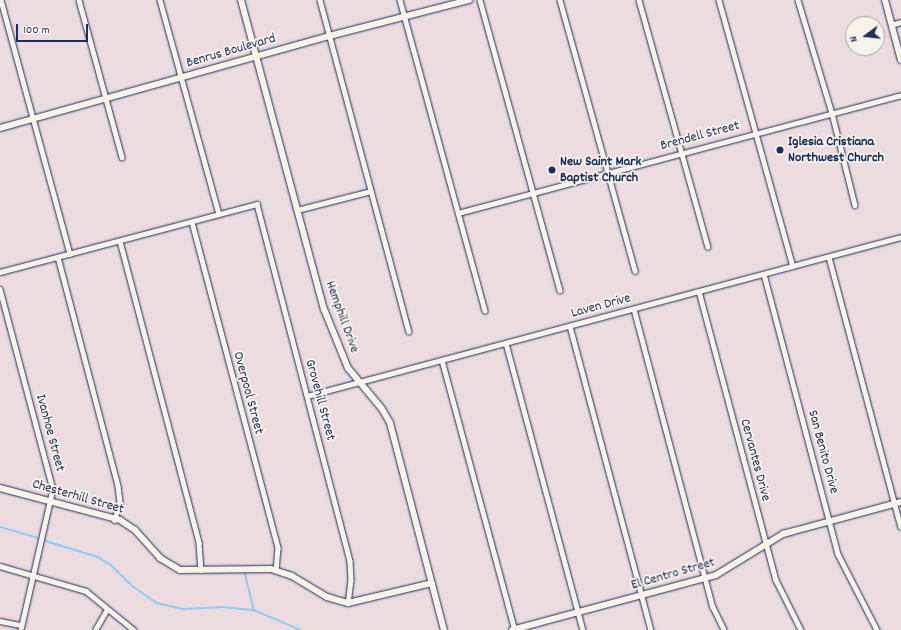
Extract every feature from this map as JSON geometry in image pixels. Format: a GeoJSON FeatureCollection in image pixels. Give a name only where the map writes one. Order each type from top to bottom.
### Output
{"type":"FeatureCollection","features":[{"type":"Feature","properties":{"kind":"street"},"geometry":{"type":"LineString","coordinates":[[2,0],[70,254]]}},
{"type":"Feature","properties":{"kind":"street"},"geometry":{"type":"LineString","coordinates":[[79,0],[122,157]]}},
{"type":"Feature","properties":{"kind":"street"},"geometry":{"type":"LineString","coordinates":[[0,272],[219,214],[160,0]]}},
{"type":"Feature","properties":{"kind":"street","name":"Hemphill Drive"},"geometry":{"type":"LineString","coordinates":[[241,0],[324,309],[345,361],[358,383],[382,409],[392,430],[444,630]]}},
{"type":"Feature","properties":{"kind":"street"},"geometry":{"type":"LineString","coordinates":[[320,0],[408,331]]}},
{"type":"Feature","properties":{"kind":"street"},"geometry":{"type":"LineString","coordinates":[[400,0],[485,311]]}},
{"type":"Feature","properties":{"kind":"street","name":"Benrus Boulevard"},"geometry":{"type":"LineString","coordinates":[[0,128],[329,36],[469,0]]}},
{"type":"Feature","properties":{"kind":"street"},"geometry":{"type":"LineString","coordinates":[[480,0],[560,290]]}},
{"type":"Feature","properties":{"kind":"street"},"geometry":{"type":"LineString","coordinates":[[560,0],[635,271]]}},
{"type":"Feature","properties":{"kind":"street"},"geometry":{"type":"LineString","coordinates":[[639,0],[708,247]]}},
{"type":"Feature","properties":{"kind":"street"},"geometry":{"type":"LineString","coordinates":[[719,0],[757,132],[793,266]]}},
{"type":"Feature","properties":{"kind":"street"},"geometry":{"type":"LineString","coordinates":[[798,0],[832,113],[855,205]]}},
{"type":"Feature","properties":{"kind":"street"},"geometry":{"type":"LineString","coordinates":[[885,0],[901,60]]}},
{"type":"Feature","properties":{"kind":"street"},"geometry":{"type":"LineString","coordinates":[[891,24],[901,22]]}},
{"type":"Feature","properties":{"kind":"street","name":"Brendell Street"},"geometry":{"type":"LineString","coordinates":[[458,213],[901,94]]}},
{"type":"Feature","properties":{"kind":"street"},"geometry":{"type":"LineString","coordinates":[[297,210],[371,191]]}},
{"type":"Feature","properties":{"kind":"street","name":"Grovehill Street"},"geometry":{"type":"LineString","coordinates":[[219,214],[257,204],[350,560],[351,580],[348,603]]}},
{"type":"Feature","properties":{"kind":"street","name":"Overpool Street"},"geometry":{"type":"LineString","coordinates":[[192,222],[278,548],[276,570]]}},
{"type":"Feature","properties":{"kind":"street","name":"Laven Drive"},"geometry":{"type":"LineString","coordinates":[[307,396],[901,237]]}},
{"type":"Feature","properties":{"kind":"street"},"geometry":{"type":"LineString","coordinates":[[120,241],[200,543],[201,570]]}},
{"type":"Feature","properties":{"kind":"street"},"geometry":{"type":"LineString","coordinates":[[829,256],[898,503],[901,527]]}},
{"type":"Feature","properties":{"kind":"street"},"geometry":{"type":"LineString","coordinates":[[58,257],[118,486],[120,502],[115,520]]}},
{"type":"Feature","properties":{"kind":"street","name":"San Benito Drive"},"geometry":{"type":"LineString","coordinates":[[764,274],[841,562],[877,630]]}},
{"type":"Feature","properties":{"kind":"street","name":"Ivanhoe Street"},"geometry":{"type":"LineString","coordinates":[[0,289],[52,482],[51,503],[32,575],[21,628]]}},
{"type":"Feature","properties":{"kind":"street","name":"Cervantes Drive"},"geometry":{"type":"LineString","coordinates":[[699,291],[776,580],[801,630]]}},
{"type":"Feature","properties":{"kind":"street"},"geometry":{"type":"LineString","coordinates":[[634,309],[713,607],[724,630]]}},
{"type":"Feature","properties":{"kind":"street"},"geometry":{"type":"LineString","coordinates":[[570,326],[651,630]]}},
{"type":"Feature","properties":{"kind":"street"},"geometry":{"type":"LineString","coordinates":[[506,343],[583,630]]}},
{"type":"Feature","properties":{"kind":"street"},"geometry":{"type":"LineString","coordinates":[[442,360],[514,630]]}},
{"type":"Feature","properties":{"kind":"street","name":"Chesterhill Street"},"geometry":{"type":"LineString","coordinates":[[0,488],[115,520],[135,530],[160,558],[172,567],[184,571],[250,568],[276,570],[292,576],[327,597],[348,603],[432,583]]}},
{"type":"Feature","properties":{"kind":"street","name":"El Centro Street"},"geometry":{"type":"LineString","coordinates":[[514,630],[705,578],[733,566],[783,534],[898,503]]}},
{"type":"Feature","properties":{"kind":"street"},"geometry":{"type":"LineString","coordinates":[[0,566],[77,586],[97,599],[107,609],[134,630]]}},
{"type":"Feature","properties":{"kind":"street"},"geometry":{"type":"LineString","coordinates":[[95,630],[107,609]]}},
{"type":"Feature","properties":{"kind":"street"},"geometry":{"type":"LineString","coordinates":[[0,621],[21,628]]}},
{"type":"Feature","properties":{"kind":"waterway"},"geometry":{"type":"LineString","coordinates":[[0,527],[38,538]]}},
{"type":"Feature","properties":{"kind":"waterway"},"geometry":{"type":"LineString","coordinates":[[46,541],[98,557],[111,565],[134,587],[157,603],[184,609],[223,607],[254,610]]}},
{"type":"Feature","properties":{"kind":"waterway"},"geometry":{"type":"LineString","coordinates":[[245,573],[254,610],[301,630]]}},
{"type":"Feature","properties":{"kind":"place","name":"Iglesia Cristiana Northwest Church"},"geometry":{"type":"Point","coordinates":[780,150]}},
{"type":"Feature","properties":{"kind":"place","name":"New Saint Mark Baptist Church"},"geometry":{"type":"Point","coordinates":[552,170]}}]}
